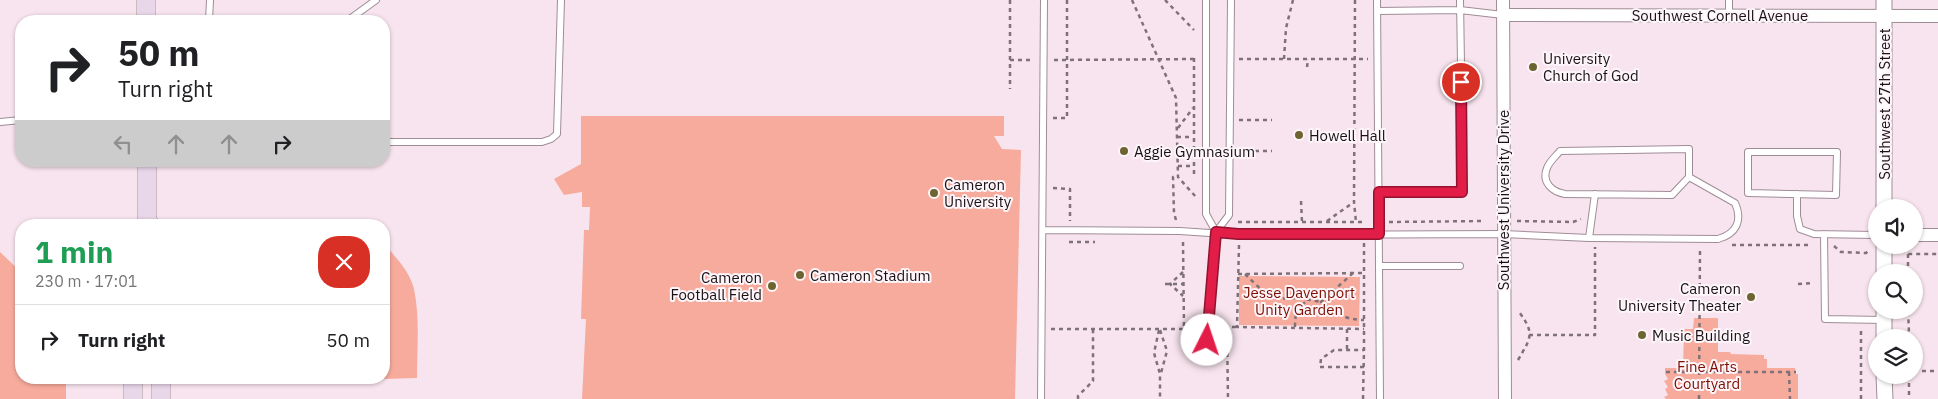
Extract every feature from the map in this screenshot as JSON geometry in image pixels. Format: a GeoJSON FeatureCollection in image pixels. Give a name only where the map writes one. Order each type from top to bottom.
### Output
{"type":"FeatureCollection","features":[{"type":"Feature","properties":{"kind":"main road"},"geometry":{"type":"LineString","coordinates":[[146,0],[146,15]]}},
{"type":"Feature","properties":{"kind":"main road"},"geometry":{"type":"LineString","coordinates":[[147,167],[147,219]]}},
{"type":"Feature","properties":{"kind":"main road"},"geometry":{"type":"LineString","coordinates":[[133,384],[133,399]]}},
{"type":"Feature","properties":{"kind":"main road"},"geometry":{"type":"LineString","coordinates":[[161,384],[161,399]]}},
{"type":"Feature","properties":{"kind":"street","name":"Southwest University Drive"},"geometry":{"type":"LineString","coordinates":[[1503,0],[1505,399]]}},
{"type":"Feature","properties":{"kind":"street","name":"Southwest 27th Street"},"geometry":{"type":"LineString","coordinates":[[1884,0],[1884,199]]}},
{"type":"Feature","properties":{"kind":"street","name":"Southwest Cornell Avenue"},"geometry":{"type":"LineString","coordinates":[[1503,15],[1938,16]]}},
{"type":"Feature","properties":{"kind":"street"},"geometry":{"type":"LineString","coordinates":[[1923,235],[1938,235]]}},
{"type":"Feature","properties":{"kind":"street"},"geometry":{"type":"LineString","coordinates":[[1884,384],[1885,399]]}},
{"type":"Feature","properties":{"kind":"lane"},"geometry":{"type":"LineString","coordinates":[[209,15],[210,0]]}},
{"type":"Feature","properties":{"kind":"lane"},"geometry":{"type":"LineString","coordinates":[[355,15],[376,0]]}},
{"type":"Feature","properties":{"kind":"lane"},"geometry":{"type":"LineString","coordinates":[[390,142],[542,142],[551,139],[557,134],[561,0]]}},
{"type":"Feature","properties":{"kind":"lane"},"geometry":{"type":"LineString","coordinates":[[1041,399],[1044,0]]}},
{"type":"Feature","properties":{"kind":"lane"},"geometry":{"type":"LineString","coordinates":[[1206,0],[1206,214],[1216,232]]}},
{"type":"Feature","properties":{"kind":"lane"},"geometry":{"type":"LineString","coordinates":[[1207,340],[1216,232],[1229,215],[1231,0]]}},
{"type":"Feature","properties":{"kind":"lane"},"geometry":{"type":"LineString","coordinates":[[1377,0],[1380,399]]}},
{"type":"Feature","properties":{"kind":"lane"},"geometry":{"type":"LineString","coordinates":[[1379,192],[1462,192],[1460,0]]}},
{"type":"Feature","properties":{"kind":"lane"},"geometry":{"type":"LineString","coordinates":[[1729,0],[1729,15]]}},
{"type":"Feature","properties":{"kind":"lane"},"geometry":{"type":"LineString","coordinates":[[1377,12],[1460,10],[1503,15]]}},
{"type":"Feature","properties":{"kind":"lane"},"geometry":{"type":"LineString","coordinates":[[0,122],[15,121]]}},
{"type":"Feature","properties":{"kind":"lane"},"geometry":{"type":"LineString","coordinates":[[1689,149],[1689,177],[1672,195],[1585,194],[1555,192],[1548,185],[1547,168],[1560,151],[1689,149]]}},
{"type":"Feature","properties":{"kind":"lane"},"geometry":{"type":"LineString","coordinates":[[1748,152],[1837,152],[1836,195],[1797,194],[1748,193],[1748,152]]}},
{"type":"Feature","properties":{"kind":"lane"},"geometry":{"type":"LineString","coordinates":[[1043,230],[1216,232],[1238,234],[1503,234],[1588,238],[1718,239],[1732,234],[1739,219],[1735,203],[1689,177]]}},
{"type":"Feature","properties":{"kind":"lane"},"geometry":{"type":"LineString","coordinates":[[1588,238],[1595,194]]}},
{"type":"Feature","properties":{"kind":"lane"},"geometry":{"type":"LineString","coordinates":[[1797,194],[1797,216],[1800,229],[1814,234],[1868,235]]}},
{"type":"Feature","properties":{"kind":"lane"},"geometry":{"type":"LineString","coordinates":[[1824,234],[1825,319],[1868,319]]}},
{"type":"Feature","properties":{"kind":"lane"},"geometry":{"type":"LineString","coordinates":[[1379,266],[1460,266]]}},
{"type":"Feature","properties":{"kind":"path"},"geometry":{"type":"LineString","coordinates":[[1010,0],[1010,89]]}},
{"type":"Feature","properties":{"kind":"path"},"geometry":{"type":"LineString","coordinates":[[1053,127],[1053,118],[1066,118],[1067,0]]}},
{"type":"Feature","properties":{"kind":"path"},"geometry":{"type":"LineString","coordinates":[[1132,0],[1176,98],[1178,177],[1196,197]]}},
{"type":"Feature","properties":{"kind":"path"},"geometry":{"type":"LineString","coordinates":[[1165,0],[1194,30]]}},
{"type":"Feature","properties":{"kind":"path"},"geometry":{"type":"LineString","coordinates":[[1284,59],[1286,28],[1292,0]]}},
{"type":"Feature","properties":{"kind":"path"},"geometry":{"type":"LineString","coordinates":[[1354,0],[1354,202],[1356,222]]}},
{"type":"Feature","properties":{"kind":"path"},"geometry":{"type":"LineString","coordinates":[[1010,60],[1206,59]]}},
{"type":"Feature","properties":{"kind":"path"},"geometry":{"type":"LineString","coordinates":[[1230,59],[1355,59]]}},
{"type":"Feature","properties":{"kind":"path"},"geometry":{"type":"LineString","coordinates":[[1307,67],[1308,59]]}},
{"type":"Feature","properties":{"kind":"path"},"geometry":{"type":"LineString","coordinates":[[1177,129],[1194,107]]}},
{"type":"Feature","properties":{"kind":"path"},"geometry":{"type":"LineString","coordinates":[[1239,120],[1272,120]]}},
{"type":"Feature","properties":{"kind":"path"},"geometry":{"type":"LineString","coordinates":[[1239,151],[1272,151]]}},
{"type":"Feature","properties":{"kind":"path"},"geometry":{"type":"LineString","coordinates":[[1176,222],[1173,177],[1178,177]]}},
{"type":"Feature","properties":{"kind":"path"},"geometry":{"type":"LineString","coordinates":[[1053,181],[1053,190],[1070,189],[1070,221]]}},
{"type":"Feature","properties":{"kind":"path"},"geometry":{"type":"LineString","coordinates":[[1516,221],[1573,222],[1580,220],[1586,213],[1585,194]]}},
{"type":"Feature","properties":{"kind":"path"},"geometry":{"type":"LineString","coordinates":[[1301,201],[1302,222]]}},
{"type":"Feature","properties":{"kind":"path"},"geometry":{"type":"LineString","coordinates":[[1326,222],[1354,202]]}},
{"type":"Feature","properties":{"kind":"path"},"geometry":{"type":"LineString","coordinates":[[1387,222],[1486,221]]}},
{"type":"Feature","properties":{"kind":"path"},"geometry":{"type":"LineString","coordinates":[[1238,222],[1364,222]]}},
{"type":"Feature","properties":{"kind":"path"},"geometry":{"type":"LineString","coordinates":[[1042,329],[1159,330],[1184,328],[1183,239]]}},
{"type":"Feature","properties":{"kind":"path"},"geometry":{"type":"LineString","coordinates":[[1238,241],[1237,327],[1364,329]]}},
{"type":"Feature","properties":{"kind":"path"},"geometry":{"type":"LineString","coordinates":[[1363,399],[1364,242]]}},
{"type":"Feature","properties":{"kind":"path"},"geometry":{"type":"LineString","coordinates":[[1729,245],[1815,244]]}},
{"type":"Feature","properties":{"kind":"path"},"geometry":{"type":"LineString","coordinates":[[1529,335],[1594,335],[1595,245]]}},
{"type":"Feature","properties":{"kind":"path"},"geometry":{"type":"LineString","coordinates":[[1833,245],[1841,252],[1868,252]]}},
{"type":"Feature","properties":{"kind":"path"},"geometry":{"type":"LineString","coordinates":[[1699,399],[1700,246]]}},
{"type":"Feature","properties":{"kind":"path"},"geometry":{"type":"LineString","coordinates":[[1908,254],[1908,264]]}},
{"type":"Feature","properties":{"kind":"path"},"geometry":{"type":"LineString","coordinates":[[1923,254],[1938,254]]}},
{"type":"Feature","properties":{"kind":"path"},"geometry":{"type":"LineString","coordinates":[[1170,284],[1183,272]]}},
{"type":"Feature","properties":{"kind":"path"},"geometry":{"type":"LineString","coordinates":[[1321,302],[1353,273]]}},
{"type":"Feature","properties":{"kind":"path"},"geometry":{"type":"LineString","coordinates":[[1238,274],[1364,273]]}},
{"type":"Feature","properties":{"kind":"path"},"geometry":{"type":"LineString","coordinates":[[1245,274],[1271,299],[1321,302],[1339,315],[1349,319],[1364,320]]}},
{"type":"Feature","properties":{"kind":"path"},"geometry":{"type":"LineString","coordinates":[[1798,284],[1814,284],[1814,274]]}},
{"type":"Feature","properties":{"kind":"path"},"geometry":{"type":"LineString","coordinates":[[1165,284],[1183,284]]}},
{"type":"Feature","properties":{"kind":"path"},"geometry":{"type":"LineString","coordinates":[[1170,284],[1183,296]]}},
{"type":"Feature","properties":{"kind":"path"},"geometry":{"type":"LineString","coordinates":[[1295,327],[1295,314],[1298,307],[1308,300]]}},
{"type":"Feature","properties":{"kind":"path"},"geometry":{"type":"LineString","coordinates":[[1517,310],[1529,327],[1529,343],[1519,359],[1517,368]]}},
{"type":"Feature","properties":{"kind":"path"},"geometry":{"type":"LineString","coordinates":[[1861,399],[1862,320]]}},
{"type":"Feature","properties":{"kind":"path"},"geometry":{"type":"LineString","coordinates":[[1347,328],[1347,350]]}},
{"type":"Feature","properties":{"kind":"path"},"geometry":{"type":"LineString","coordinates":[[1078,399],[1078,396],[1093,381],[1093,329]]}},
{"type":"Feature","properties":{"kind":"path"},"geometry":{"type":"LineString","coordinates":[[1227,329],[1228,399]]}},
{"type":"Feature","properties":{"kind":"path"},"geometry":{"type":"LineString","coordinates":[[1159,330],[1154,353],[1160,374],[1160,399]]}},
{"type":"Feature","properties":{"kind":"path"},"geometry":{"type":"LineString","coordinates":[[1159,330],[1167,351],[1160,374]]}},
{"type":"Feature","properties":{"kind":"path"},"geometry":{"type":"LineString","coordinates":[[1364,350],[1334,350],[1321,359],[1320,367],[1364,367]]}},
{"type":"Feature","properties":{"kind":"path"},"geometry":{"type":"LineString","coordinates":[[1923,371],[1938,371]]}},
{"type":"Feature","properties":{"kind":"path"},"geometry":{"type":"LineString","coordinates":[[1666,372],[1796,372]]}},
{"type":"Feature","properties":{"kind":"path"},"geometry":{"type":"LineString","coordinates":[[1789,372],[1790,399]]}},
{"type":"Feature","properties":{"kind":"path"},"geometry":{"type":"LineString","coordinates":[[1909,384],[1909,399]]}},
{"type":"Feature","properties":{"kind":"green space","name":"Cameron Stadium"},"geometry":{"type":"Polygon","coordinates":[[[581,116],[1004,116],[1004,136],[994,136],[1002,149],[1021,150],[1015,399],[582,399],[586,319],[581,319],[584,230],[589,230],[590,207],[582,207],[582,192],[564,195],[554,179],[581,164],[581,116]]]}},
{"type":"Feature","properties":{"kind":"green space"},"geometry":{"type":"Polygon","coordinates":[[[390,251],[406,270],[414,289],[418,322],[417,378],[390,379],[390,251]]]}},
{"type":"Feature","properties":{"kind":"green space"},"geometry":{"type":"Polygon","coordinates":[[[0,252],[15,266],[15,384],[66,384],[66,399],[0,399],[0,252]]]}},
{"type":"Feature","properties":{"kind":"green space","name":"Jesse Davenport Unity Garden"},"geometry":{"type":"Polygon","coordinates":[[[1239,276],[1360,277],[1359,326],[1239,325],[1239,276]]]}},
{"type":"Feature","properties":{"kind":"green space","name":"Fine Arts Courtyard"},"geometry":{"type":"Polygon","coordinates":[[[1694,318],[1718,318],[1718,352],[1764,355],[1764,359],[1767,359],[1767,368],[1795,368],[1796,374],[1798,374],[1798,399],[1666,399],[1664,397],[1668,395],[1665,389],[1668,387],[1664,381],[1668,379],[1665,374],[1665,368],[1683,368],[1684,329],[1693,329],[1694,318]]]}},
{"type":"Feature","properties":{"kind":"place","name":"University Church of God"},"geometry":{"type":"Point","coordinates":[1533,67]}},
{"type":"Feature","properties":{"kind":"place","name":"Howell Hall"},"geometry":{"type":"Point","coordinates":[1299,135]}},
{"type":"Feature","properties":{"kind":"place","name":"Aggie Gymnasium"},"geometry":{"type":"Point","coordinates":[1124,151]}},
{"type":"Feature","properties":{"kind":"place","name":"Cameron University"},"geometry":{"type":"Point","coordinates":[934,193]}},
{"type":"Feature","properties":{"kind":"place","name":"Cameron Stadium"},"geometry":{"type":"Point","coordinates":[800,275]}},
{"type":"Feature","properties":{"kind":"place","name":"Cameron Football Field"},"geometry":{"type":"Point","coordinates":[772,286]}},
{"type":"Feature","properties":{"kind":"place","name":"Cameron University Theater"},"geometry":{"type":"Point","coordinates":[1751,297]}},
{"type":"Feature","properties":{"kind":"place","name":"Music Building"},"geometry":{"type":"Point","coordinates":[1642,335]}},
{"type":"Feature","properties":{"kind":"route"},"geometry":{"type":"LineString","coordinates":[[1207,340],[1216,232],[1238,234],[1379,234],[1379,192],[1462,192],[1461,82]]}}]}
